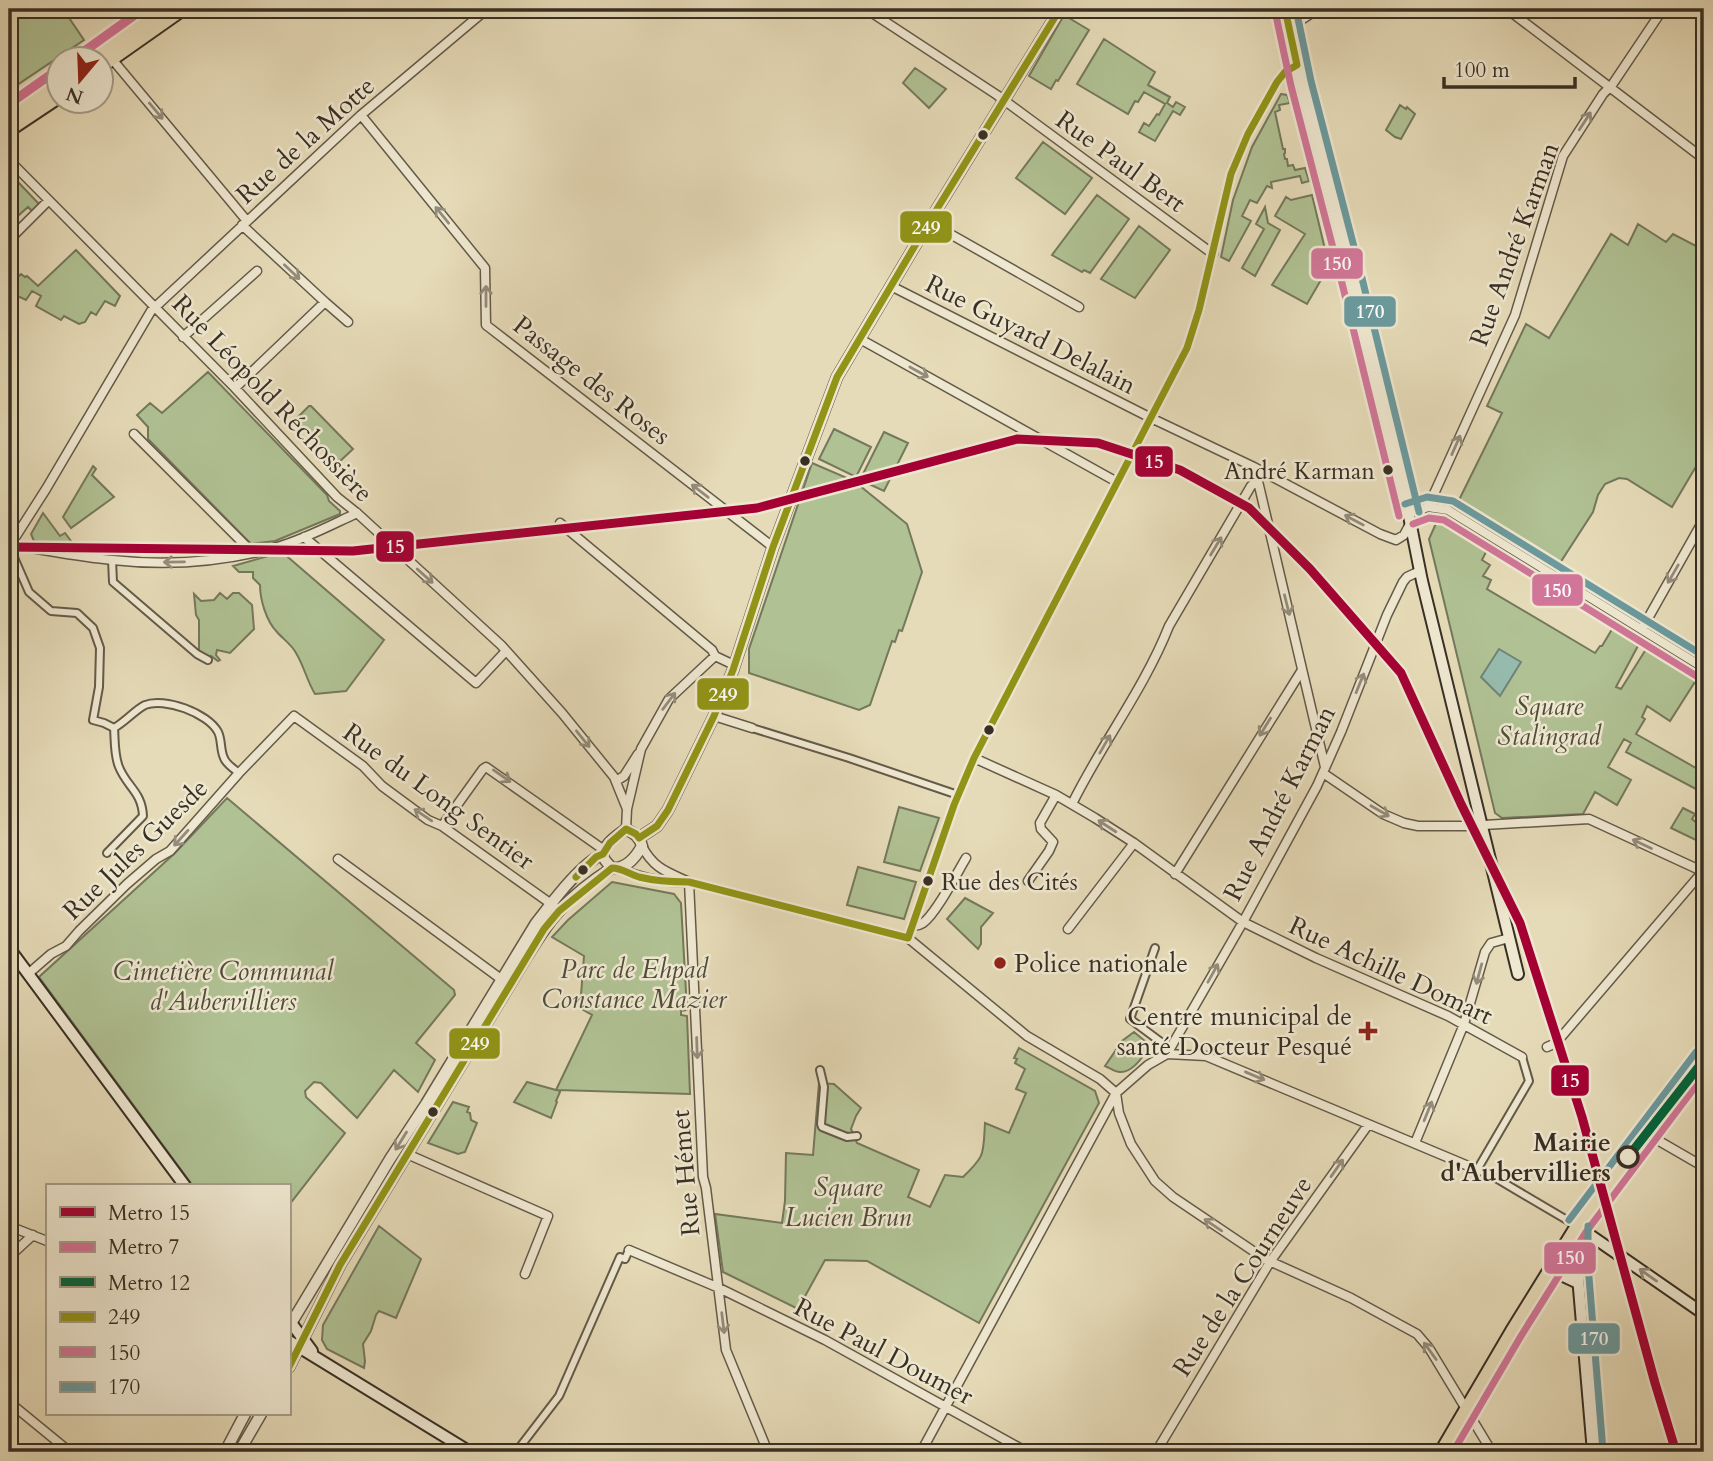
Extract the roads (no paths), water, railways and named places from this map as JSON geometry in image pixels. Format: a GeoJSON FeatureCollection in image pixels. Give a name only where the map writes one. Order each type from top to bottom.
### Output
{"type":"FeatureCollection","features":[{"type":"Feature","properties":{"kind":"main road"},"geometry":{"type":"LineString","coordinates":[[116,54],[163,9]]}},
{"type":"Feature","properties":{"kind":"main road"},"geometry":{"type":"LineString","coordinates":[[116,46],[183,9]]}},
{"type":"Feature","properties":{"kind":"main road"},"geometry":{"type":"LineString","coordinates":[[1285,9],[1518,974]]}},
{"type":"Feature","properties":{"kind":"main road"},"geometry":{"type":"LineString","coordinates":[[9,117],[46,92]]}},
{"type":"Feature","properties":{"kind":"main road"},"geometry":{"type":"LineString","coordinates":[[9,130],[46,105]]}},
{"type":"Feature","properties":{"kind":"main road"},"geometry":{"type":"LineString","coordinates":[[9,947],[184,1184]]}},
{"type":"Feature","properties":{"kind":"main road"},"geometry":{"type":"LineString","coordinates":[[1441,1452],[1577,1226],[1687,1077],[1704,1058]]}},
{"type":"Feature","properties":{"kind":"main road"},"geometry":{"type":"LineString","coordinates":[[1577,1226],[1576,1262],[1594,1452]]}},
{"type":"Feature","properties":{"kind":"main road"},"geometry":{"type":"LineString","coordinates":[[1577,1226],[1704,1314]]}},
{"type":"Feature","properties":{"kind":"main road"},"geometry":{"type":"LineString","coordinates":[[1547,1276],[1563,1276],[1578,1283]]}},
{"type":"Feature","properties":{"kind":"main road"},"geometry":{"type":"LineString","coordinates":[[290,1323],[297,1342],[315,1356],[470,1452]]}},
{"type":"Feature","properties":{"kind":"street","name":"Rue de la Motte"},"geometry":{"type":"LineString","coordinates":[[9,547],[145,319],[155,307],[362,115],[487,9]]}},
{"type":"Feature","properties":{"kind":"street","name":"Rue Paul Bert"},"geometry":{"type":"LineString","coordinates":[[866,9],[978,82],[1213,254]]}},
{"type":"Feature","properties":{"kind":"street"},"geometry":{"type":"LineString","coordinates":[[290,1323],[537,923],[555,907],[594,881],[630,862],[640,842],[657,826],[668,810],[714,716],[734,665],[773,547],[837,377],[1060,9]]}},
{"type":"Feature","properties":{"kind":"street"},"geometry":{"type":"LineString","coordinates":[[1289,28],[1309,15],[1313,9]]}},
{"type":"Feature","properties":{"kind":"street"},"geometry":{"type":"LineString","coordinates":[[1507,9],[1704,159]]}},
{"type":"Feature","properties":{"kind":"street","name":"Rue André Karman"},"geometry":{"type":"LineString","coordinates":[[1428,507],[1515,315],[1563,156],[1663,9]]}},
{"type":"Feature","properties":{"kind":"street"},"geometry":{"type":"LineString","coordinates":[[908,938],[958,795],[974,758],[1188,348],[1231,174],[1245,139],[1277,82],[1285,72],[1297,65]]}},
{"type":"Feature","properties":{"kind":"street"},"geometry":{"type":"LineString","coordinates":[[116,74],[244,223],[348,322]]}},
{"type":"Feature","properties":{"kind":"street","name":"Passage des Roses"},"geometry":{"type":"LineString","coordinates":[[362,115],[485,268],[486,325],[773,547]]}},
{"type":"Feature","properties":{"kind":"street","name":"Rue Léopold Réchossière"},"geometry":{"type":"LineString","coordinates":[[9,160],[235,388],[337,497],[506,651],[562,713],[616,781],[627,809],[626,830]]}},
{"type":"Feature","properties":{"kind":"street"},"geometry":{"type":"LineString","coordinates":[[9,240],[48,201]]}},
{"type":"Feature","properties":{"kind":"street"},"geometry":{"type":"LineString","coordinates":[[929,222],[1079,307]]}},
{"type":"Feature","properties":{"kind":"street"},"geometry":{"type":"LineString","coordinates":[[183,337],[257,271]]}},
{"type":"Feature","properties":{"kind":"street","name":"Rue Guyard Delalain"},"geometry":{"type":"LineString","coordinates":[[891,286],[1151,418],[1254,467],[1380,534],[1396,540],[1404,535],[1410,519]]}},
{"type":"Feature","properties":{"kind":"street"},"geometry":{"type":"LineString","coordinates":[[235,388],[325,302]]}},
{"type":"Feature","properties":{"kind":"street"},"geometry":{"type":"LineString","coordinates":[[860,339],[1117,482]]}},
{"type":"Feature","properties":{"kind":"street"},"geometry":{"type":"LineString","coordinates":[[134,435],[252,552]]}},
{"type":"Feature","properties":{"kind":"street"},"geometry":{"type":"LineString","coordinates":[[1254,467],[1324,771],[1383,814],[1404,823],[1418,826],[1482,825],[1589,819],[1704,871],[1556,1043],[1547,1047]]}},
{"type":"Feature","properties":{"kind":"street"},"geometry":{"type":"LineString","coordinates":[[1072,804],[1135,694],[1169,626],[1251,486],[1258,480]]}},
{"type":"Feature","properties":{"kind":"street"},"geometry":{"type":"LineString","coordinates":[[1410,519],[1428,507],[1448,510],[1704,668]]}},
{"type":"Feature","properties":{"kind":"street"},"geometry":{"type":"LineString","coordinates":[[9,547],[112,561],[199,561],[277,547],[357,513]]}},
{"type":"Feature","properties":{"kind":"street"},"geometry":{"type":"LineString","coordinates":[[1642,629],[1704,519]]}},
{"type":"Feature","properties":{"kind":"street"},"geometry":{"type":"LineString","coordinates":[[560,523],[712,650],[715,656],[734,665]]}},
{"type":"Feature","properties":{"kind":"street"},"geometry":{"type":"LineString","coordinates":[[304,537],[475,683],[506,651]]}},
{"type":"Feature","properties":{"kind":"street"},"geometry":{"type":"LineString","coordinates":[[9,547],[29,592],[51,611],[77,613],[93,628],[100,648],[99,687],[93,720],[114,728]]}},
{"type":"Feature","properties":{"kind":"street"},"geometry":{"type":"LineString","coordinates":[[112,561],[113,582],[197,654],[208,660]]}},
{"type":"Feature","properties":{"kind":"street","name":"Rue André Karman"},"geometry":{"type":"LineString","coordinates":[[1167,1054],[1324,771],[1402,582],[1420,571]]}},
{"type":"Feature","properties":{"kind":"street"},"geometry":{"type":"LineString","coordinates":[[616,781],[624,776],[668,699],[715,656]]}},
{"type":"Feature","properties":{"kind":"street"},"geometry":{"type":"LineString","coordinates":[[1175,874],[1302,670]]}},
{"type":"Feature","properties":{"kind":"street"},"geometry":{"type":"LineString","coordinates":[[114,728],[149,704],[174,705],[188,710],[203,717],[215,728],[225,761],[239,774]]}},
{"type":"Feature","properties":{"kind":"street","name":"Rue Jules Guesde"},"geometry":{"type":"LineString","coordinates":[[29,974],[51,954],[65,946],[127,884],[156,859],[170,851],[294,716]]}},
{"type":"Feature","properties":{"kind":"street","name":"Rue du Long Sentier"},"geometry":{"type":"LineString","coordinates":[[294,716],[363,766],[382,786],[428,820],[442,826],[555,907]]}},
{"type":"Feature","properties":{"kind":"street"},"geometry":{"type":"LineString","coordinates":[[714,716],[958,795]]}},
{"type":"Feature","properties":{"kind":"street"},"geometry":{"type":"LineString","coordinates":[[107,853],[143,816],[142,803],[119,768],[114,728]]}},
{"type":"Feature","properties":{"kind":"street"},"geometry":{"type":"LineString","coordinates":[[627,809],[641,749]]}},
{"type":"Feature","properties":{"kind":"street","name":"Rue Achille Domart"},"geometry":{"type":"LineString","coordinates":[[974,758],[1072,804],[1134,843],[1242,922],[1291,947],[1464,1024],[1522,1057]]}},
{"type":"Feature","properties":{"kind":"street"},"geometry":{"type":"LineString","coordinates":[[442,826],[486,767],[603,852],[604,859],[615,868],[666,883],[689,882]]}},
{"type":"Feature","properties":{"kind":"street"},"geometry":{"type":"LineString","coordinates":[[1028,881],[1053,842],[1041,829],[1040,823],[1056,795]]}},
{"type":"Feature","properties":{"kind":"street"},"geometry":{"type":"LineString","coordinates":[[290,1364],[297,1342],[340,1265],[555,907],[582,870],[603,852],[614,837],[626,830],[636,834],[648,858],[658,867],[689,882],[908,938],[1027,1036],[1100,1079],[1116,1093],[1119,1113],[1131,1144],[1155,1181],[1192,1210],[1270,1262],[1351,1298],[1417,1334],[1429,1348],[1492,1452]]}},
{"type":"Feature","properties":{"kind":"street"},"geometry":{"type":"LineString","coordinates":[[1068,929],[1134,843]]}},
{"type":"Feature","properties":{"kind":"street"},"geometry":{"type":"LineString","coordinates":[[912,926],[920,925],[928,919],[966,858]]}},
{"type":"Feature","properties":{"kind":"street"},"geometry":{"type":"LineString","coordinates":[[338,859],[501,979]]}},
{"type":"Feature","properties":{"kind":"street","name":"Rue Hémet"},"geometry":{"type":"LineString","coordinates":[[689,882],[703,1177],[726,1350],[768,1452]]}},
{"type":"Feature","properties":{"kind":"street"},"geometry":{"type":"LineString","coordinates":[[1415,1143],[1464,1024],[1485,952],[1491,943],[1509,938]]}},
{"type":"Feature","properties":{"kind":"street"},"geometry":{"type":"LineString","coordinates":[[1155,948],[1130,1019],[1165,1045],[1167,1054]]}},
{"type":"Feature","properties":{"kind":"street"},"geometry":{"type":"LineString","coordinates":[[921,1452],[1116,1093],[1149,1065],[1167,1054],[1206,1056],[1415,1143],[1494,1177],[1577,1226]]}},
{"type":"Feature","properties":{"kind":"street"},"geometry":{"type":"LineString","coordinates":[[1475,1169],[1529,1081],[1522,1057]]}},
{"type":"Feature","properties":{"kind":"street"},"geometry":{"type":"LineString","coordinates":[[820,1070],[824,1087],[822,1127],[847,1137],[857,1136]]}},
{"type":"Feature","properties":{"kind":"street"},"geometry":{"type":"LineString","coordinates":[[1687,1077],[1704,1088]]}},
{"type":"Feature","properties":{"kind":"street","name":"Rue de la Courneuve"},"geometry":{"type":"LineString","coordinates":[[1156,1452],[1270,1262],[1368,1125]]}},
{"type":"Feature","properties":{"kind":"street"},"geometry":{"type":"LineString","coordinates":[[1647,1134],[1704,1167]]}},
{"type":"Feature","properties":{"kind":"street"},"geometry":{"type":"LineString","coordinates":[[407,1154],[548,1216],[525,1274]]}},
{"type":"Feature","properties":{"kind":"street"},"geometry":{"type":"LineString","coordinates":[[9,1226],[46,1241]]}},
{"type":"Feature","properties":{"kind":"street"},"geometry":{"type":"LineString","coordinates":[[9,1257],[33,1235]]}},
{"type":"Feature","properties":{"kind":"street"},"geometry":{"type":"LineString","coordinates":[[516,1452],[559,1396],[620,1257],[625,1259],[629,1250]]}},
{"type":"Feature","properties":{"kind":"street","name":"Rue Paul Doumer"},"geometry":{"type":"LineString","coordinates":[[629,1250],[719,1288],[825,1340],[1027,1452]]}},
{"type":"Feature","properties":{"kind":"street"},"geometry":{"type":"LineString","coordinates":[[9,1402],[60,1449],[70,1452]]}},
{"type":"Feature","properties":{"kind":"street"},"geometry":{"type":"LineString","coordinates":[[225,1452],[244,1416]]}},
{"type":"Feature","properties":{"kind":"street"},"geometry":{"type":"LineString","coordinates":[[239,1452],[260,1416]]}},
{"type":"Feature","properties":{"kind":"street"},"geometry":{"type":"LineString","coordinates":[[1695,1452],[1704,1442]]}},
{"type":"Feature","properties":{"kind":"water"},"geometry":{"type":"Polygon","coordinates":[[[1499,649],[1521,662],[1500,696],[1481,677],[1499,649]]]}},
{"type":"Feature","properties":{"kind":"metro line","name":"7"},"geometry":{"type":"LineString","coordinates":[[91,46],[143,9]]}},
{"type":"Feature","properties":{"kind":"metro line","name":"7"},"geometry":{"type":"LineString","coordinates":[[9,104],[46,78]]}},
{"type":"Feature","properties":{"kind":"metro line","name":"15"},"geometry":{"type":"LineString","coordinates":[[9,547],[353,551],[757,508],[1017,439],[1098,443],[1180,470],[1249,508],[1310,569],[1401,673],[1461,804],[1520,923],[1582,1117],[1676,1452]]}},
{"type":"Feature","properties":{"kind":"metro line","name":"12"},"geometry":{"type":"LineString","coordinates":[[1628,1157],[1704,1060]]}},
{"type":"Feature","properties":{"kind":"place","name":"André Karman"},"geometry":{"type":"Point","coordinates":[1388,470]}},
{"type":"Feature","properties":{"kind":"place","name":"Rue des Cités"},"geometry":{"type":"Point","coordinates":[928,881]}},
{"type":"Feature","properties":{"kind":"place","name":"Police nationale"},"geometry":{"type":"Point","coordinates":[1000,963]}},
{"type":"Feature","properties":{"kind":"place","name":"Centre municipal de santé Docteur Pesqué"},"geometry":{"type":"Point","coordinates":[1368,1031]}},
{"type":"Feature","properties":{"kind":"place","name":"Mairie d'Aubervilliers"},"geometry":{"type":"Point","coordinates":[1628,1157]}},
{"type":"Feature","properties":{"kind":"park label","name":"Square Stalingrad"},"geometry":{"type":"Point","coordinates":[1549,721]}},
{"type":"Feature","properties":{"kind":"park label","name":"Parc de Ehpad Constance Mazier"},"geometry":{"type":"Point","coordinates":[634,984]}},
{"type":"Feature","properties":{"kind":"park label","name":"Cimetière Communal d'Aubervilliers"},"geometry":{"type":"Point","coordinates":[223,986]}},
{"type":"Feature","properties":{"kind":"park label","name":"Square Lucien Brun"},"geometry":{"type":"Point","coordinates":[848,1202]}}]}
